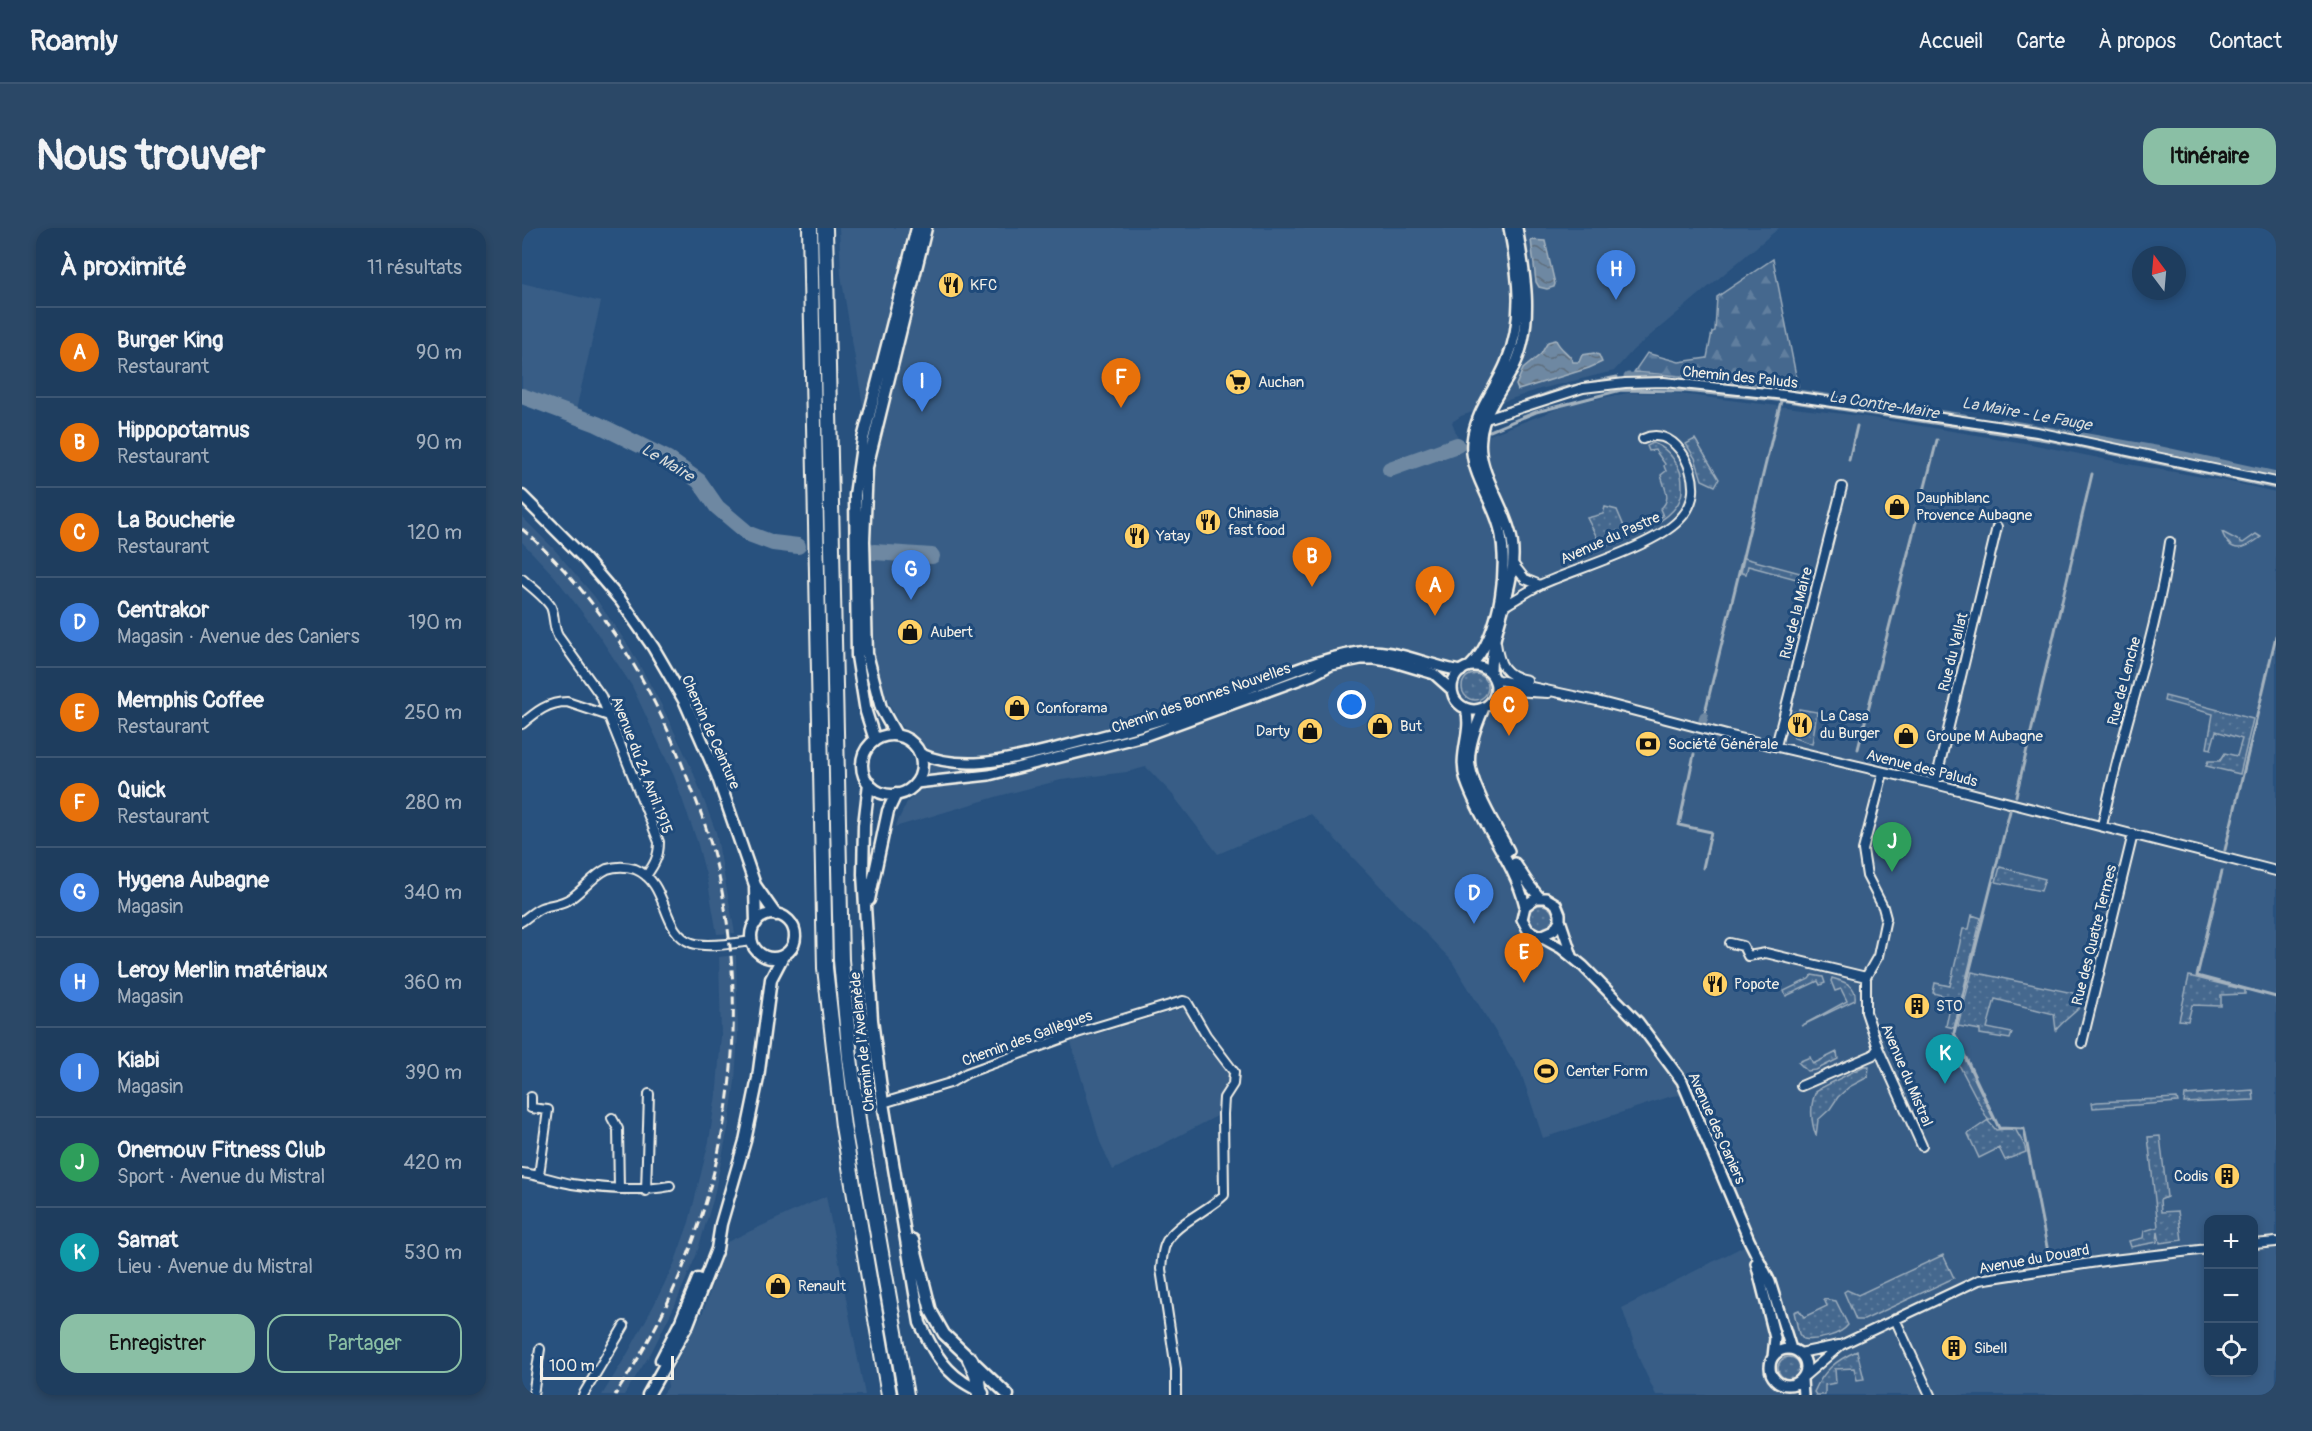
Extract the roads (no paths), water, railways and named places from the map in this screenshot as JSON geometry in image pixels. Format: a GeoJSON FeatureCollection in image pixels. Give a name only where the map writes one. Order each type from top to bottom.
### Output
{"type":"FeatureCollection","features":[{"type":"Feature","properties":{"kind":"highway"},"geometry":{"type":"LineString","coordinates":[[801,228],[813,439]]}},
{"type":"Feature","properties":{"kind":"highway"},"geometry":{"type":"LineString","coordinates":[[810,228],[825,968],[843,1126],[889,1395]]}},
{"type":"Feature","properties":{"kind":"highway"},"geometry":{"type":"LineString","coordinates":[[825,228],[841,960],[859,1126],[906,1395]]}},
{"type":"Feature","properties":{"kind":"highway"},"geometry":{"type":"LineString","coordinates":[[970,1359],[982,1394]]}},
{"type":"Feature","properties":{"kind":"main road"},"geometry":{"type":"LineString","coordinates":[[875,741],[866,712],[856,656],[855,495],[863,439],[917,228]]}},
{"type":"Feature","properties":{"kind":"main road"},"geometry":{"type":"LineString","coordinates":[[896,735],[875,741],[863,755],[863,774],[869,783],[880,792],[896,794],[904,792],[916,783],[921,762],[919,753],[908,740],[896,735],[881,708],[867,654],[864,531],[867,467],[926,228]]}},
{"type":"Feature","properties":{"kind":"main road","name":"Chemin de Ceinture"},"geometry":{"type":"LineString","coordinates":[[522,496],[585,559],[621,601],[653,647],[685,702],[717,775],[755,885],[776,915]]}},
{"type":"Feature","properties":{"kind":"main road"},"geometry":{"type":"LineString","coordinates":[[867,909],[863,874],[864,825],[869,783]]}},
{"type":"Feature","properties":{"kind":"main road"},"geometry":{"type":"LineString","coordinates":[[867,909],[888,811],[896,794]]}},
{"type":"Feature","properties":{"kind":"main road","name":"Chemin de Ceinture"},"geometry":{"type":"LineString","coordinates":[[755,885],[756,923]]}},
{"type":"Feature","properties":{"kind":"main road","name":"Chemin de l'Avelanède"},"geometry":{"type":"LineString","coordinates":[[867,909],[872,1020],[883,1103],[920,1323],[935,1353],[946,1367],[982,1394]]}},
{"type":"Feature","properties":{"kind":"main road"},"geometry":{"type":"LineString","coordinates":[[640,1395],[681,1321],[721,1224],[745,1141],[758,1078],[771,979],[783,956],[793,947],[795,933],[789,920],[776,915],[769,915],[756,923],[751,933],[752,941],[771,979]]}},
{"type":"Feature","properties":{"kind":"main road"},"geometry":{"type":"LineString","coordinates":[[761,955],[776,958],[783,956]]}},
{"type":"Feature","properties":{"kind":"main road","name":"Chemin de l'Avelanède"},"geometry":{"type":"LineString","coordinates":[[895,1170],[931,1311],[944,1334],[1008,1395]]}},
{"type":"Feature","properties":{"kind":"main road"},"geometry":{"type":"LineString","coordinates":[[648,1395],[688,1324],[717,1250],[721,1224]]}},
{"type":"Feature","properties":{"kind":"street"},"geometry":{"type":"LineString","coordinates":[[1484,708],[1475,710],[1466,708],[1456,701],[1452,690],[1454,680],[1461,671],[1481,656],[1488,639],[1504,571],[1505,552],[1498,520],[1474,464],[1471,449],[1478,417],[1506,363],[1517,326],[1519,288],[1509,228]]}},
{"type":"Feature","properties":{"kind":"street"},"geometry":{"type":"LineString","coordinates":[[1517,228],[1528,292],[1524,334],[1515,364],[1481,433],[1482,459],[1509,525],[1514,565],[1491,659],[1496,691],[1493,700],[1484,708],[1477,724],[1470,758],[1474,782],[1520,872],[1540,897]]}},
{"type":"Feature","properties":{"kind":"street","name":"Chemin des Paluds"},"geometry":{"type":"LineString","coordinates":[[1486,419],[1583,388],[1625,383],[1664,382],[1785,395],[2037,432],[2276,482]]}},
{"type":"Feature","properties":{"kind":"street","name":"Avenue du Pastre"},"geometry":{"type":"LineString","coordinates":[[1540,585],[1666,532],[1688,510],[1693,492],[1691,472],[1685,458],[1666,437],[1655,435],[1643,439]]}},
{"type":"Feature","properties":{"kind":"street","name":"Rue de la Maïre"},"geometry":{"type":"LineString","coordinates":[[1776,746],[1842,487]]}},
{"type":"Feature","properties":{"kind":"street","name":"Rue du Vallat"},"geometry":{"type":"LineString","coordinates":[[1935,784],[1997,527]]}},
{"type":"Feature","properties":{"kind":"street","name":"Rue de Lenche"},"geometry":{"type":"LineString","coordinates":[[2102,826],[2118,756],[2164,585],[2170,543]]}},
{"type":"Feature","properties":{"kind":"street"},"geometry":{"type":"LineString","coordinates":[[1514,565],[1525,579],[1540,585]]}},
{"type":"Feature","properties":{"kind":"street","name":"Avenue du 24 Avril 1915"},"geometry":{"type":"LineString","coordinates":[[522,579],[549,604],[558,636],[602,696],[659,842],[656,862],[646,876]]}},
{"type":"Feature","properties":{"kind":"street"},"geometry":{"type":"LineString","coordinates":[[1506,605],[1540,585]]}},
{"type":"Feature","properties":{"kind":"street","name":"Avenue des Paluds"},"geometry":{"type":"LineString","coordinates":[[1495,642],[1500,664],[1507,673],[1520,679],[1545,684],[1562,692]]}},
{"type":"Feature","properties":{"kind":"street","name":"Chemin des Bonnes Nouvelles"},"geometry":{"type":"LineString","coordinates":[[919,753],[932,759],[955,763],[985,763],[1024,756],[1185,712],[1329,658],[1361,651],[1396,654],[1437,667],[1461,671]]}},
{"type":"Feature","properties":{"kind":"street","name":"Chemin des Bonnes Nouvelles"},"geometry":{"type":"LineString","coordinates":[[916,783],[988,776],[1144,736],[1312,675],[1331,665],[1361,659],[1394,662],[1434,674],[1452,690]]}},
{"type":"Feature","properties":{"kind":"street"},"geometry":{"type":"LineString","coordinates":[[1470,666],[1482,668],[1492,676]]}},
{"type":"Feature","properties":{"kind":"street","name":"Avenue des Paluds"},"geometry":{"type":"LineString","coordinates":[[1492,676],[1935,784],[2276,871]]}},
{"type":"Feature","properties":{"kind":"street","name":"Avenue des Paluds"},"geometry":{"type":"LineString","coordinates":[[1493,700],[1510,691],[1544,694],[1562,692]]}},
{"type":"Feature","properties":{"kind":"street"},"geometry":{"type":"LineString","coordinates":[[522,724],[544,706],[561,702],[609,716]]}},
{"type":"Feature","properties":{"kind":"street"},"geometry":{"type":"LineString","coordinates":[[1466,708],[1469,720],[1462,755],[1466,782],[1515,875],[1525,906]]}},
{"type":"Feature","properties":{"kind":"street","name":"Avenue du Mistral"},"geometry":{"type":"LineString","coordinates":[[1883,773],[1863,850],[1867,876],[1883,907],[1886,918],[1878,956],[1866,976],[1866,1012],[1878,1048],[1922,1146]]}},
{"type":"Feature","properties":{"kind":"street","name":"Rue des Quatre Termes"},"geometry":{"type":"LineString","coordinates":[[2082,1042],[2133,834]]}},
{"type":"Feature","properties":{"kind":"street"},"geometry":{"type":"LineString","coordinates":[[522,921],[542,907],[562,903],[571,898],[607,869],[622,866],[630,867],[646,876],[659,891],[672,924],[681,938],[693,944],[752,941]]}},
{"type":"Feature","properties":{"kind":"street"},"geometry":{"type":"LineString","coordinates":[[1540,897],[1556,904],[1560,920],[1549,934],[1537,935],[1524,925],[1523,912],[1525,906],[1540,897]]}},
{"type":"Feature","properties":{"kind":"street","name":"Avenue des Caniers"},"geometry":{"type":"LineString","coordinates":[[1560,920],[1572,956]]}},
{"type":"Feature","properties":{"kind":"street","name":"Avenue des Caniers"},"geometry":{"type":"LineString","coordinates":[[1537,935],[1572,956],[1638,1022],[1665,1054],[1682,1081],[1749,1240],[1770,1282],[1795,1351]]}},
{"type":"Feature","properties":{"kind":"street"},"geometry":{"type":"LineString","coordinates":[[1730,943],[1743,946],[1748,956],[1766,953],[1866,976]]}},
{"type":"Feature","properties":{"kind":"street","name":"Chemin des Gallègues"},"geometry":{"type":"LineString","coordinates":[[883,1103],[950,1083],[967,1073],[1067,1036],[1183,1001],[1187,1002],[1206,1035],[1234,1072],[1234,1079],[1224,1098],[1224,1195],[1171,1234],[1162,1255],[1161,1269],[1176,1369],[1176,1395]]}},
{"type":"Feature","properties":{"kind":"street"},"geometry":{"type":"LineString","coordinates":[[1801,1086],[1873,1055],[1878,1048]]}},
{"type":"Feature","properties":{"kind":"street"},"geometry":{"type":"LineString","coordinates":[[646,1191],[650,1094]]}},
{"type":"Feature","properties":{"kind":"street"},"geometry":{"type":"LineString","coordinates":[[531,1097],[531,1108],[548,1110],[539,1175]]}},
{"type":"Feature","properties":{"kind":"street"},"geometry":{"type":"LineString","coordinates":[[612,1118],[618,1129],[619,1189]]}},
{"type":"Feature","properties":{"kind":"street"},"geometry":{"type":"LineString","coordinates":[[522,1173],[571,1184],[619,1189],[646,1191],[670,1186]]}},
{"type":"Feature","properties":{"kind":"street","name":"Avenue des Caniers"},"geometry":{"type":"LineString","coordinates":[[1749,1240],[1765,1293],[1775,1338],[1773,1357]]}},
{"type":"Feature","properties":{"kind":"street"},"geometry":{"type":"LineString","coordinates":[[2258,1244],[2276,1242]]}},
{"type":"Feature","properties":{"kind":"street","name":"Avenue du Douard"},"geometry":{"type":"LineString","coordinates":[[1804,1377],[1841,1345],[1979,1281],[2104,1261],[2204,1250]]}},
{"type":"Feature","properties":{"kind":"street"},"geometry":{"type":"LineString","coordinates":[[1895,1319],[1930,1395]]}},
{"type":"Feature","properties":{"kind":"street"},"geometry":{"type":"LineString","coordinates":[[583,1395],[624,1326]]}},
{"type":"Feature","properties":{"kind":"street","name":"Avenue du Douard"},"geometry":{"type":"LineString","coordinates":[[1795,1351],[1841,1345]]}},
{"type":"Feature","properties":{"kind":"street"},"geometry":{"type":"LineString","coordinates":[[533,1395],[540,1349]]}},
{"type":"Feature","properties":{"kind":"street"},"geometry":{"type":"LineString","coordinates":[[1785,1395],[1770,1369],[1773,1357],[1781,1350],[1795,1351],[1806,1363],[1803,1395]]}},
{"type":"Feature","properties":{"kind":"street"},"geometry":{"type":"LineString","coordinates":[[1780,1384],[1792,1386],[1804,1377]]}},
{"type":"Feature","properties":{"kind":"water"},"geometry":{"type":"Polygon","coordinates":[[[1531,240],[1545,241],[1554,287],[1547,289],[1539,287],[1536,282],[1531,240]]]}},
{"type":"Feature","properties":{"kind":"water"},"geometry":{"type":"Polygon","coordinates":[[[1556,340],[1573,362],[1579,362],[1582,355],[1594,353],[1599,355],[1602,362],[1518,390],[1516,385],[1523,369],[1541,354],[1548,342],[1556,340]]]}},
{"type":"Feature","properties":{"kind":"waterway"},"geometry":{"type":"LineString","coordinates":[[1515,405],[1563,388],[1617,377]]}},
{"type":"Feature","properties":{"kind":"waterway","name":"La Maïre - Le Fauge"},"geometry":{"type":"LineString","coordinates":[[1628,377],[1661,379]]}},
{"type":"Feature","properties":{"kind":"waterway","name":"La Maïre - Le Fauge"},"geometry":{"type":"LineString","coordinates":[[1678,380],[1750,387],[1964,418]]}},
{"type":"Feature","properties":{"kind":"waterway","name":"La Contre-Maïre"},"geometry":{"type":"LineString","coordinates":[[1490,431],[1536,412],[1621,390],[1685,391],[1787,401],[2053,441],[2276,488]]}},
{"type":"Feature","properties":{"kind":"waterway","name":"Le Maïre"},"geometry":{"type":"LineString","coordinates":[[522,396],[597,424],[668,459],[699,481],[717,507],[749,534],[773,543],[798,546]]}},
{"type":"Feature","properties":{"kind":"waterway"},"geometry":{"type":"LineString","coordinates":[[1704,716],[1781,401]]}},
{"type":"Feature","properties":{"kind":"waterway","name":"La Maïre - Le Fauge"},"geometry":{"type":"LineString","coordinates":[[2002,423],[2161,451],[2276,476]]}},
{"type":"Feature","properties":{"kind":"waterway"},"geometry":{"type":"LineString","coordinates":[[1849,460],[1857,426]]}},
{"type":"Feature","properties":{"kind":"waterway"},"geometry":{"type":"LineString","coordinates":[[1858,749],[1937,440]]}},
{"type":"Feature","properties":{"kind":"waterway","name":"Le Maïre"},"geometry":{"type":"LineString","coordinates":[[1390,469],[1457,445]]}},
{"type":"Feature","properties":{"kind":"waterway"},"geometry":{"type":"LineString","coordinates":[[2016,796],[2092,474]]}},
{"type":"Feature","properties":{"kind":"waterway","name":"Le Maïre"},"geometry":{"type":"LineString","coordinates":[[874,552],[932,556]]}},
{"type":"Feature","properties":{"kind":"waterway"},"geometry":{"type":"LineString","coordinates":[[2225,850],[2276,636]]}},
{"type":"Feature","properties":{"kind":"waterway"},"geometry":{"type":"LineString","coordinates":[[1703,720],[1704,716]]}},
{"type":"Feature","properties":{"kind":"waterway"},"geometry":{"type":"LineString","coordinates":[[1694,754],[1679,825],[1711,832],[1703,868]]}},
{"type":"Feature","properties":{"kind":"waterway"},"geometry":{"type":"LineString","coordinates":[[2010,811],[1954,1033],[1999,1128],[2024,1129],[2049,1257]]}},
{"type":"Feature","properties":{"kind":"waterway"},"geometry":{"type":"LineString","coordinates":[[2222,871],[2197,976],[2276,997]]}},
{"type":"Feature","properties":{"kind":"railway"},"geometry":{"type":"LineString","coordinates":[[522,529],[549,554],[597,610],[638,672],[655,704],[671,738],[706,829],[727,918],[733,990],[731,1061],[722,1132],[706,1202],[682,1269],[652,1334],[615,1395]]}},
{"type":"Feature","properties":{"kind":"place","name":"KFC"},"geometry":{"type":"Point","coordinates":[951,285]}},
{"type":"Feature","properties":{"kind":"place","name":"Leroy Merlin matériaux"},"geometry":{"type":"Point","coordinates":[1616,300]}},
{"type":"Feature","properties":{"kind":"place","name":"Auchan"},"geometry":{"type":"Point","coordinates":[1238,382]}},
{"type":"Feature","properties":{"kind":"place","name":"Quick"},"geometry":{"type":"Point","coordinates":[1121,408]}},
{"type":"Feature","properties":{"kind":"place","name":"Kiabi"},"geometry":{"type":"Point","coordinates":[922,412]}},
{"type":"Feature","properties":{"kind":"place","name":"Dauphiblanc Provence Aubagne"},"geometry":{"type":"Point","coordinates":[1897,507]}},
{"type":"Feature","properties":{"kind":"place","name":"Chinasia fast food"},"geometry":{"type":"Point","coordinates":[1208,522]}},
{"type":"Feature","properties":{"kind":"place","name":"Yatay"},"geometry":{"type":"Point","coordinates":[1137,536]}},
{"type":"Feature","properties":{"kind":"place","name":"Hippopotamus"},"geometry":{"type":"Point","coordinates":[1312,587]}},
{"type":"Feature","properties":{"kind":"place","name":"Hygena Aubagne"},"geometry":{"type":"Point","coordinates":[911,600]}},
{"type":"Feature","properties":{"kind":"place","name":"Burger King"},"geometry":{"type":"Point","coordinates":[1435,616]}},
{"type":"Feature","properties":{"kind":"place","name":"Aubert"},"geometry":{"type":"Point","coordinates":[910,632]}},
{"type":"Feature","properties":{"kind":"place","name":"Conforama"},"geometry":{"type":"Point","coordinates":[1017,708]}},
{"type":"Feature","properties":{"kind":"place","name":"La Casa du Burger"},"geometry":{"type":"Point","coordinates":[1800,725]}},
{"type":"Feature","properties":{"kind":"place","name":"But"},"geometry":{"type":"Point","coordinates":[1380,726]}},
{"type":"Feature","properties":{"kind":"place","name":"Darty"},"geometry":{"type":"Point","coordinates":[1310,731]}},
{"type":"Feature","properties":{"kind":"place","name":"La Boucherie"},"geometry":{"type":"Point","coordinates":[1509,736]}},
{"type":"Feature","properties":{"kind":"place","name":"Groupe M Aubagne"},"geometry":{"type":"Point","coordinates":[1906,736]}},
{"type":"Feature","properties":{"kind":"place","name":"Société Générale"},"geometry":{"type":"Point","coordinates":[1648,744]}},
{"type":"Feature","properties":{"kind":"place","name":"Onemouv Fitness Club"},"geometry":{"type":"Point","coordinates":[1892,872]}},
{"type":"Feature","properties":{"kind":"place","name":"Centrakor"},"geometry":{"type":"Point","coordinates":[1474,924]}},
{"type":"Feature","properties":{"kind":"place","name":"Memphis Coffee"},"geometry":{"type":"Point","coordinates":[1524,983]}},
{"type":"Feature","properties":{"kind":"place","name":"Popote"},"geometry":{"type":"Point","coordinates":[1715,984]}},
{"type":"Feature","properties":{"kind":"place","name":"STO"},"geometry":{"type":"Point","coordinates":[1917,1006]}},
{"type":"Feature","properties":{"kind":"place","name":"Center Form"},"geometry":{"type":"Point","coordinates":[1546,1071]}},
{"type":"Feature","properties":{"kind":"place","name":"Samat"},"geometry":{"type":"Point","coordinates":[1945,1084]}},
{"type":"Feature","properties":{"kind":"place","name":"Codis"},"geometry":{"type":"Point","coordinates":[2227,1176]}},
{"type":"Feature","properties":{"kind":"place","name":"Renault"},"geometry":{"type":"Point","coordinates":[778,1286]}},
{"type":"Feature","properties":{"kind":"place","name":"Sibell"},"geometry":{"type":"Point","coordinates":[1954,1348]}}]}
